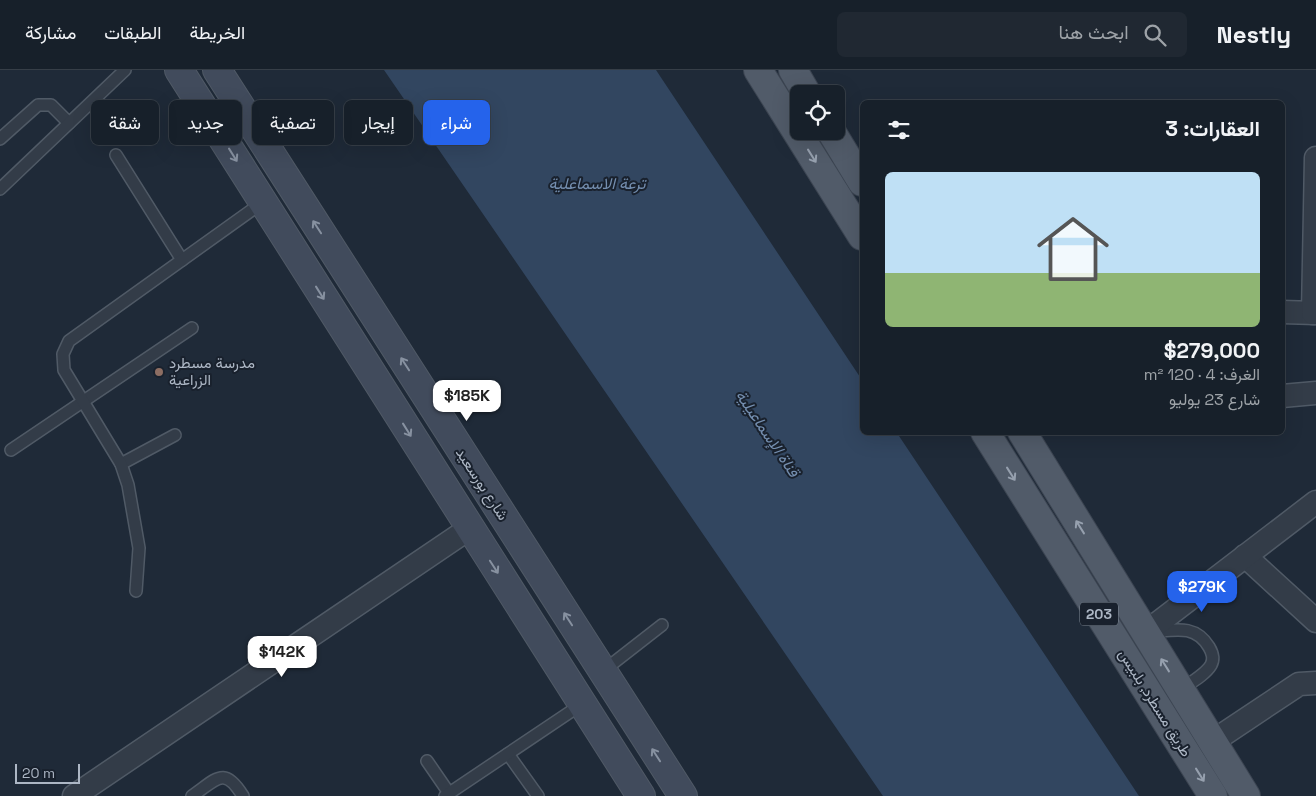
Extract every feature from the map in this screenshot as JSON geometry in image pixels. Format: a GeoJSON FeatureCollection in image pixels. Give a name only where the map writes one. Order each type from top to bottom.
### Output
{"type":"FeatureCollection","features":[{"type":"Feature","properties":{"kind":"main road"},"geometry":{"type":"LineString","coordinates":[[179,70],[641,796]]}},
{"type":"Feature","properties":{"kind":"main road","name":"شارع بورسعيد"},"geometry":{"type":"LineString","coordinates":[[217,70],[682,796]]}},
{"type":"Feature","properties":{"kind":"main road"},"geometry":{"type":"LineString","coordinates":[[758,70],[860,233]]}},
{"type":"Feature","properties":{"kind":"main road"},"geometry":{"type":"LineString","coordinates":[[793,70],[802,85]]}},
{"type":"Feature","properties":{"kind":"main road"},"geometry":{"type":"LineString","coordinates":[[836,140],[860,179]]}},
{"type":"Feature","properties":{"kind":"main road","name":"طريق مسطرد, بلبيس"},"geometry":{"type":"LineString","coordinates":[[988,435],[1213,796]]}},
{"type":"Feature","properties":{"kind":"main road","name":"طريق مسطرد, بلبيس"},"geometry":{"type":"LineString","coordinates":[[1024,435],[1246,796]]}},
{"type":"Feature","properties":{"kind":"street"},"geometry":{"type":"LineString","coordinates":[[1285,312],[1314,313],[1316,159]]}},
{"type":"Feature","properties":{"kind":"street"},"geometry":{"type":"LineString","coordinates":[[1285,396],[1316,394]]}},
{"type":"Feature","properties":{"kind":"street"},"geometry":{"type":"LineString","coordinates":[[1145,633],[1316,502]]}},
{"type":"Feature","properties":{"kind":"street"},"geometry":{"type":"LineString","coordinates":[[74,796],[470,528]]}},
{"type":"Feature","properties":{"kind":"street"},"geometry":{"type":"LineString","coordinates":[[1240,560],[1316,621]]}},
{"type":"Feature","properties":{"kind":"street"},"geometry":{"type":"LineString","coordinates":[[1212,742],[1299,684],[1316,682]]}},
{"type":"Feature","properties":{"kind":"lane"},"geometry":{"type":"LineString","coordinates":[[0,189],[125,70]]}},
{"type":"Feature","properties":{"kind":"lane"},"geometry":{"type":"LineString","coordinates":[[0,139],[33,109],[44,104],[56,108],[69,123]]}},
{"type":"Feature","properties":{"kind":"lane"},"geometry":{"type":"LineString","coordinates":[[116,156],[182,260]]}},
{"type":"Feature","properties":{"kind":"lane"},"geometry":{"type":"LineString","coordinates":[[136,591],[139,548],[137,527],[128,485],[121,464],[64,370],[62,362],[65,347],[70,341],[263,202]]}},
{"type":"Feature","properties":{"kind":"lane"},"geometry":{"type":"LineString","coordinates":[[11,450],[192,328]]}},
{"type":"Feature","properties":{"kind":"lane"},"geometry":{"type":"LineString","coordinates":[[121,464],[175,435]]}},
{"type":"Feature","properties":{"kind":"lane"},"geometry":{"type":"LineString","coordinates":[[602,672],[662,625]]}},
{"type":"Feature","properties":{"kind":"lane"},"geometry":{"type":"LineString","coordinates":[[1145,633],[1188,629],[1204,640],[1213,656],[1213,662],[1206,671],[1180,690]]}},
{"type":"Feature","properties":{"kind":"lane"},"geometry":{"type":"LineString","coordinates":[[427,761],[447,794],[582,704]]}},
{"type":"Feature","properties":{"kind":"lane"},"geometry":{"type":"LineString","coordinates":[[508,754],[538,796]]}},
{"type":"Feature","properties":{"kind":"lane"},"geometry":{"type":"LineString","coordinates":[[192,796],[216,780],[224,777],[232,780],[243,796]]}},
{"type":"Feature","properties":{"kind":"water","name":"ترعة الاسماعلية"},"geometry":{"type":"Polygon","coordinates":[[[384,70],[656,70],[860,377],[860,435],[898,435],[1139,796],[883,796],[436,145],[490,145],[490,100],[423,100],[423,127],[413,112],[413,100],[405,100],[384,70]]]}},
{"type":"Feature","properties":{"kind":"place","name":"مدرسة مسطرد الزراعية"},"geometry":{"type":"Point","coordinates":[159,372]}},
{"type":"Feature","properties":{"kind":"water label","name":"قناة الإسماعيلية"},"geometry":{"type":"Point","coordinates":[768,433]}}]}
